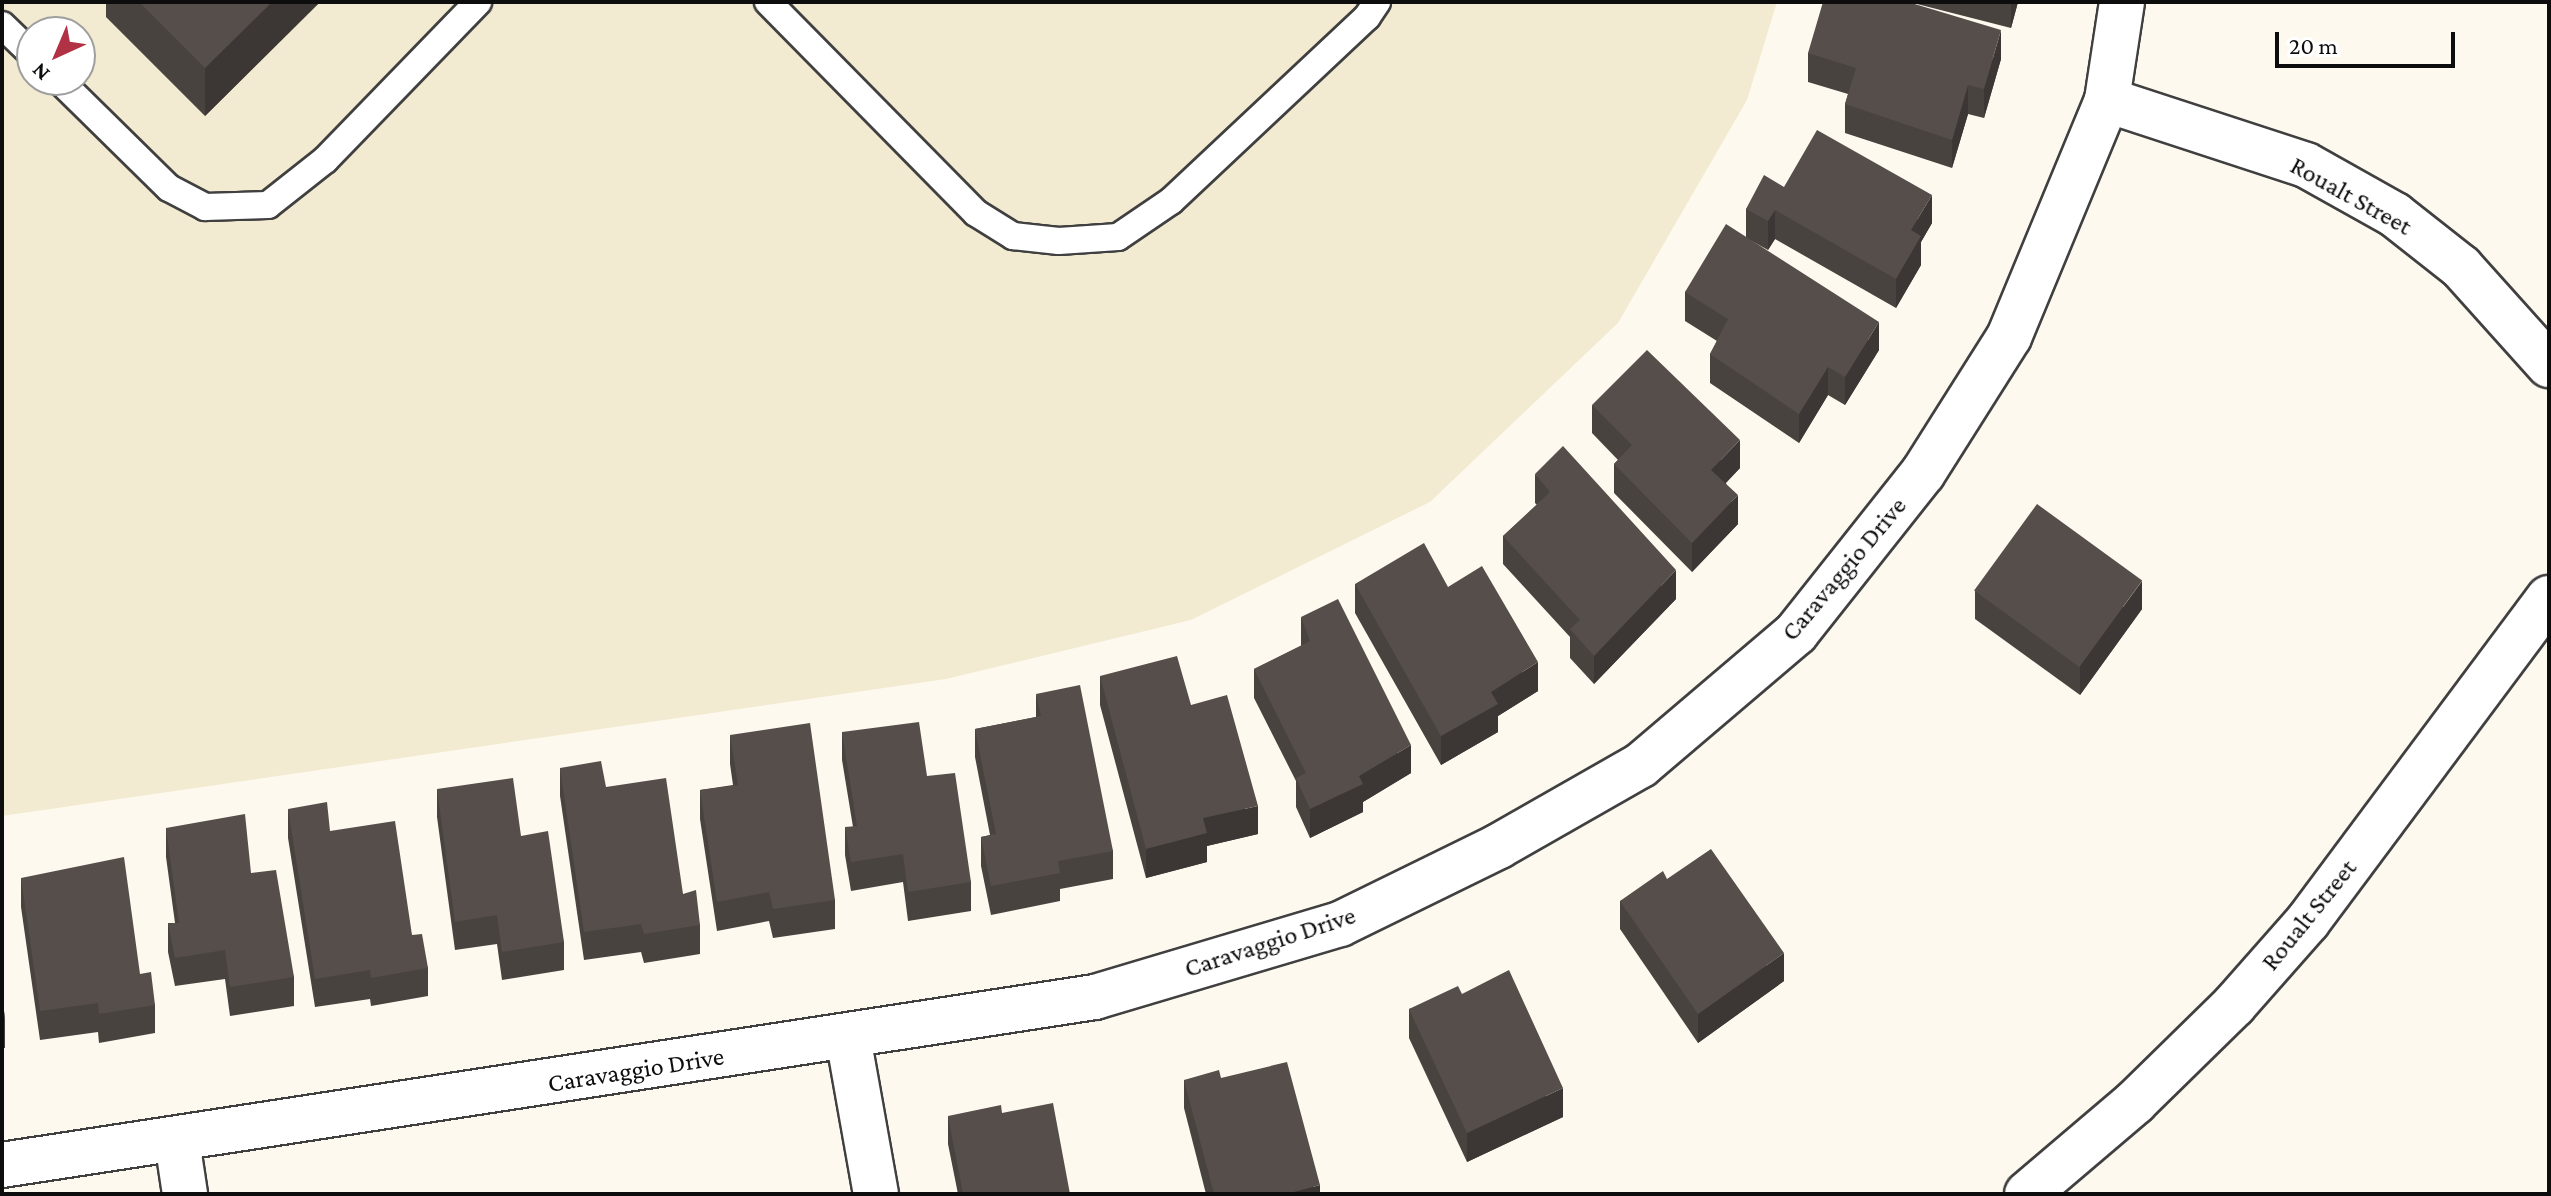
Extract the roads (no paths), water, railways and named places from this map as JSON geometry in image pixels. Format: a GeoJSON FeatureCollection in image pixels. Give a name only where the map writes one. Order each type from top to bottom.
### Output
{"type":"FeatureCollection","features":[{"type":"Feature","properties":{"kind":"street","name":"Caravaggio Drive"},"geometry":{"type":"LineString","coordinates":[[2,1165],[177,1141],[1095,997],[1340,924],[1499,846],[1641,765],[1796,633],[1923,473],[2009,337],[2107,100],[2122,2]]}},
{"type":"Feature","properties":{"kind":"street","name":"Roualt Street"},"geometry":{"type":"LineString","coordinates":[[2107,100],[2306,165],[2395,215],[2461,267],[2549,365]]}},
{"type":"Feature","properties":{"kind":"street","name":"Roualt Street"},"geometry":{"type":"LineString","coordinates":[[2027,1194],[2135,1102],[2234,1005],[2317,909],[2549,598]]}},
{"type":"Feature","properties":{"kind":"street"},"geometry":{"type":"LineString","coordinates":[[848,1037],[876,1194]]}},
{"type":"Feature","properties":{"kind":"street"},"geometry":{"type":"LineString","coordinates":[[177,1141],[185,1194]]}},
{"type":"Feature","properties":{"kind":"lane"},"geometry":{"type":"LineString","coordinates":[[75,96],[169,188],[205,207],[268,205],[325,160],[478,2]]}},
{"type":"Feature","properties":{"kind":"lane"},"geometry":{"type":"LineString","coordinates":[[768,2],[976,213],[1013,236],[1059,241],[1118,237],[1171,201],[1367,17],[1377,2]]}}]}
